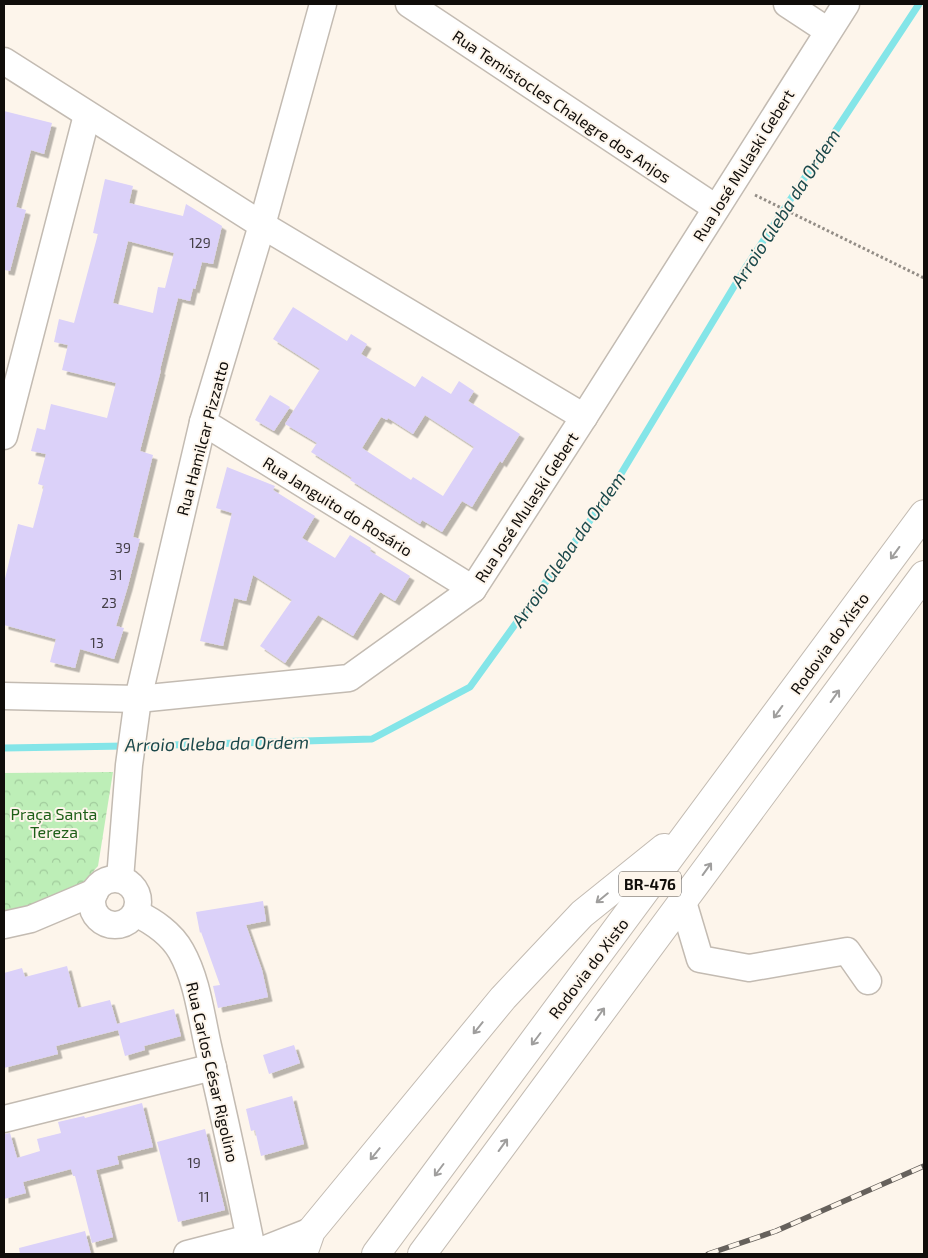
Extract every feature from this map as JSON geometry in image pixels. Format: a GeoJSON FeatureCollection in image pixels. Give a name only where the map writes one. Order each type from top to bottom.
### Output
{"type":"FeatureCollection","features":[{"type":"Feature","properties":{"kind":"highway","name":"Rodovia do Xisto"},"geometry":{"type":"LineString","coordinates":[[376,1254],[924,514]]}},
{"type":"Feature","properties":{"kind":"highway","name":"BR-476"},"geometry":{"type":"LineString","coordinates":[[422,1254],[924,575]]}},
{"type":"Feature","properties":{"kind":"highway"},"geometry":{"type":"LineString","coordinates":[[307,1243],[503,998],[582,914],[695,824]]}},
{"type":"Feature","properties":{"kind":"street","name":"Rua Hamilcar Pizzatto"},"geometry":{"type":"LineString","coordinates":[[120,879],[129,765],[137,705],[203,422],[262,225],[323,4]]}},
{"type":"Feature","properties":{"kind":"street","name":"Rua Temistocles Chalegre dos Anjos"},"geometry":{"type":"LineString","coordinates":[[409,4],[716,208]]}},
{"type":"Feature","properties":{"kind":"street"},"geometry":{"type":"LineString","coordinates":[[787,4],[828,31]]}},
{"type":"Feature","properties":{"kind":"street","name":"Rua José Mulaski Gebert"},"geometry":{"type":"LineString","coordinates":[[4,696],[137,705],[349,678],[473,589],[846,4]]}},
{"type":"Feature","properties":{"kind":"street"},"geometry":{"type":"LineString","coordinates":[[4,61],[262,225],[584,416]]}},
{"type":"Feature","properties":{"kind":"street"},"geometry":{"type":"LineString","coordinates":[[4,436],[87,115]]}},
{"type":"Feature","properties":{"kind":"street","name":"Rua Janguito do Rosário"},"geometry":{"type":"LineString","coordinates":[[203,422],[473,589]]}},
{"type":"Feature","properties":{"kind":"street"},"geometry":{"type":"LineString","coordinates":[[31,919],[116,925],[124,923],[136,913],[138,899],[132,886],[120,879],[106,881],[94,892],[92,900],[96,915],[108,924]]}},
{"type":"Feature","properties":{"kind":"street"},"geometry":{"type":"LineString","coordinates":[[4,925],[31,919],[94,892]]}},
{"type":"Feature","properties":{"kind":"street"},"geometry":{"type":"LineString","coordinates":[[683,902],[700,959],[749,968],[847,951],[868,981]]}},
{"type":"Feature","properties":{"kind":"street","name":"Rua Carlos César Rigolino"},"geometry":{"type":"LineString","coordinates":[[136,913],[149,919],[169,934],[181,952],[195,991],[252,1249]]}},
{"type":"Feature","properties":{"kind":"street"},"geometry":{"type":"LineString","coordinates":[[4,1119],[213,1067]]}},
{"type":"Feature","properties":{"kind":"street"},"geometry":{"type":"LineString","coordinates":[[187,1254],[307,1243]]}},
{"type":"Feature","properties":{"kind":"path"},"geometry":{"type":"LineString","coordinates":[[747,191],[924,278]]}},
{"type":"Feature","properties":{"kind":"green space","name":"Praça Santa Tereza"},"geometry":{"type":"Polygon","coordinates":[[[113,772],[98,866],[79,887],[49,903],[4,914],[4,773],[113,772]]]}},
{"type":"Feature","properties":{"kind":"building"},"geometry":{"type":"Polygon","coordinates":[[[4,111],[52,123],[44,154],[31,150],[16,207],[26,210],[10,271],[4,270],[4,111]]]}},
{"type":"Feature","properties":{"kind":"building"},"geometry":{"type":"Polygon","coordinates":[[[105,179],[133,186],[129,203],[183,216],[186,204],[222,226],[213,264],[202,262],[190,301],[178,298],[160,370],[140,451],[153,455],[133,537],[140,539],[116,626],[124,628],[114,659],[80,649],[75,668],[50,662],[56,639],[4,625],[4,583],[18,524],[33,528],[44,486],[38,484],[46,454],[31,451],[37,428],[45,430],[51,404],[107,418],[116,383],[62,370],[68,345],[54,342],[59,319],[74,323],[98,234],[93,233],[105,179]],[[128,241],[113,303],[153,313],[158,287],[165,288],[174,253],[128,241]]]}},
{"type":"Feature","properties":{"kind":"building"},"geometry":{"type":"Polygon","coordinates":[[[293,307],[347,341],[351,334],[367,344],[361,354],[415,387],[422,376],[451,394],[459,381],[474,391],[468,401],[520,434],[502,463],[500,461],[472,507],[462,501],[442,532],[422,520],[420,524],[350,480],[352,478],[311,452],[317,443],[285,424],[320,369],[273,339],[293,307]],[[425,415],[413,434],[388,418],[387,420],[381,417],[362,448],[411,480],[413,477],[443,496],[474,447],[425,415]]]}},
{"type":"Feature","properties":{"kind":"building"},"geometry":{"type":"Polygon","coordinates":[[[270,395],[290,407],[274,431],[255,420],[270,395]]]}},
{"type":"Feature","properties":{"kind":"building"},"geometry":{"type":"Polygon","coordinates":[[[227,467],[275,486],[273,490],[315,516],[302,538],[335,558],[350,535],[371,548],[370,551],[410,576],[395,601],[380,592],[353,636],[318,615],[285,663],[260,646],[292,600],[253,575],[246,601],[234,598],[223,646],[200,641],[232,513],[216,508],[227,467]]]}},
{"type":"Feature","properties":{"kind":"building"},"geometry":{"type":"Polygon","coordinates":[[[263,901],[266,921],[246,925],[262,970],[268,997],[218,1008],[213,986],[220,985],[200,933],[196,912],[263,901]]]}},
{"type":"Feature","properties":{"kind":"building"},"geometry":{"type":"Polygon","coordinates":[[[67,966],[78,1008],[110,1000],[117,1024],[174,1009],[181,1036],[144,1046],[145,1050],[125,1056],[118,1030],[56,1046],[58,1054],[4,1068],[4,973],[22,968],[25,977],[67,966]]]}},
{"type":"Feature","properties":{"kind":"building"},"geometry":{"type":"Polygon","coordinates":[[[294,1045],[300,1063],[269,1074],[263,1055],[294,1045]]]}},
{"type":"Feature","properties":{"kind":"building"},"geometry":{"type":"Polygon","coordinates":[[[292,1096],[304,1144],[261,1156],[255,1130],[251,1131],[246,1109],[292,1096]]]}},
{"type":"Feature","properties":{"kind":"building"},"geometry":{"type":"Polygon","coordinates":[[[142,1103],[153,1147],[117,1156],[119,1164],[96,1170],[113,1237],[92,1243],[75,1176],[73,1176],[71,1169],[23,1182],[26,1193],[4,1199],[4,1134],[10,1133],[17,1158],[40,1151],[37,1139],[61,1133],[58,1122],[84,1116],[85,1118],[142,1103]]]}},
{"type":"Feature","properties":{"kind":"building"},"geometry":{"type":"Polygon","coordinates":[[[205,1129],[225,1210],[178,1222],[157,1142],[205,1129]]]}},
{"type":"Feature","properties":{"kind":"building"},"geometry":{"type":"Polygon","coordinates":[[[85,1231],[91,1254],[20,1254],[19,1248],[85,1231]]]}},
{"type":"Feature","properties":{"kind":"waterway","name":"Arroio Gleba da Ordem"},"geometry":{"type":"LineString","coordinates":[[137,746],[372,739],[470,687],[607,497],[744,270],[919,4]]}},
{"type":"Feature","properties":{"kind":"waterway","name":"Arroio Gleba da Ordem"},"geometry":{"type":"LineString","coordinates":[[4,748],[126,746]]}},
{"type":"Feature","properties":{"kind":"railway"},"geometry":{"type":"LineString","coordinates":[[708,1254],[776,1231],[924,1166]]}}]}
